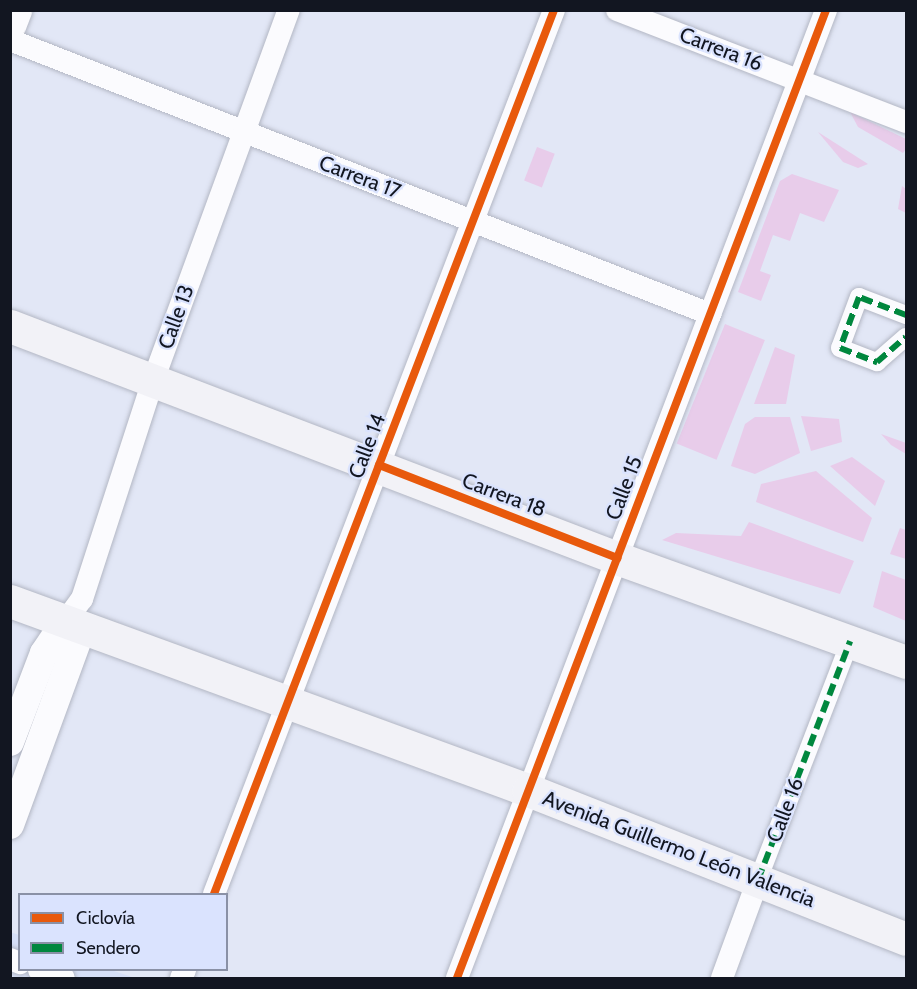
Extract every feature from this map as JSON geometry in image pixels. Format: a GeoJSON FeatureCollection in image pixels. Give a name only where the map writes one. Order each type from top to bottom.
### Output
{"type":"FeatureCollection","features":[{"type":"Feature","properties":{"kind":"main road"},"geometry":{"type":"LineString","coordinates":[[10,23],[15,10]]}},
{"type":"Feature","properties":{"kind":"main road","name":"Carrera 18"},"geometry":{"type":"LineString","coordinates":[[10,326],[154,378],[617,558],[906,662]]}},
{"type":"Feature","properties":{"kind":"main road","name":"Avenida Guillermo León Valencia"},"geometry":{"type":"LineString","coordinates":[[10,602],[528,790],[906,939]]}},
{"type":"Feature","properties":{"kind":"street","name":"Calle 13"},"geometry":{"type":"LineString","coordinates":[[74,625],[154,378],[289,10]]}},
{"type":"Feature","properties":{"kind":"street","name":"Calle 14"},"geometry":{"type":"LineString","coordinates":[[214,893],[379,465],[470,220],[554,10]]}},
{"type":"Feature","properties":{"kind":"street","name":"Carrera 16"},"geometry":{"type":"LineString","coordinates":[[618,10],[906,122]]}},
{"type":"Feature","properties":{"kind":"street","name":"Calle 15"},"geometry":{"type":"LineString","coordinates":[[457,978],[826,10]]}},
{"type":"Feature","properties":{"kind":"street","name":"Carrera 17"},"geometry":{"type":"LineString","coordinates":[[10,40],[710,314]]}},
{"type":"Feature","properties":{"kind":"street"},"geometry":{"type":"LineString","coordinates":[[783,125],[824,89]]}},
{"type":"Feature","properties":{"kind":"street"},"geometry":{"type":"LineString","coordinates":[[906,315],[859,297],[840,348],[877,362],[906,338]]}},
{"type":"Feature","properties":{"kind":"street"},"geometry":{"type":"LineString","coordinates":[[10,742],[44,653],[74,625]]}},
{"type":"Feature","properties":{"kind":"street"},"geometry":{"type":"LineString","coordinates":[[10,825],[74,625]]}},
{"type":"Feature","properties":{"kind":"street","name":"Calle 16"},"geometry":{"type":"LineString","coordinates":[[722,978],[850,641]]}},
{"type":"Feature","properties":{"kind":"street"},"geometry":{"type":"LineString","coordinates":[[45,971],[64,978]]}},
{"type":"Feature","properties":{"kind":"shaded area"},"geometry":{"type":"Polygon","coordinates":[[[850,112],[906,139],[906,149],[903,153],[858,127],[850,112]]]}},
{"type":"Feature","properties":{"kind":"shaded area"},"geometry":{"type":"Polygon","coordinates":[[[818,132],[868,164],[858,168],[843,162],[818,132]]]}},
{"type":"Feature","properties":{"kind":"shaded area"},"geometry":{"type":"Polygon","coordinates":[[[537,147],[555,154],[542,187],[524,181],[537,147]]]}},
{"type":"Feature","properties":{"kind":"shaded area"},"geometry":{"type":"Polygon","coordinates":[[[792,174],[839,190],[824,222],[800,213],[790,241],[773,235],[760,271],[771,275],[761,301],[738,292],[780,181],[792,174]]]}},
{"type":"Feature","properties":{"kind":"shaded area"},"geometry":{"type":"Polygon","coordinates":[[[902,186],[906,189],[906,213],[898,209],[902,186]]]}},
{"type":"Feature","properties":{"kind":"shaded area"},"geometry":{"type":"Polygon","coordinates":[[[725,324],[765,340],[717,460],[677,444],[725,324]]]}},
{"type":"Feature","properties":{"kind":"shaded area"},"geometry":{"type":"Polygon","coordinates":[[[775,347],[795,355],[786,404],[754,404],[775,347]]]}},
{"type":"Feature","properties":{"kind":"shaded area"},"geometry":{"type":"Polygon","coordinates":[[[801,416],[839,419],[842,442],[811,451],[801,416]]]}},
{"type":"Feature","properties":{"kind":"shaded area"},"geometry":{"type":"Polygon","coordinates":[[[755,417],[790,417],[800,453],[755,474],[731,466],[745,424],[755,417]]]}},
{"type":"Feature","properties":{"kind":"shaded area"},"geometry":{"type":"Polygon","coordinates":[[[881,434],[906,443],[906,454],[891,445],[881,434]]]}},
{"type":"Feature","properties":{"kind":"shaded area"},"geometry":{"type":"Polygon","coordinates":[[[852,457],[885,481],[875,506],[830,466],[852,457]]]}},
{"type":"Feature","properties":{"kind":"shaded area"},"geometry":{"type":"Polygon","coordinates":[[[816,471],[872,518],[863,542],[756,502],[761,484],[816,471]]]}},
{"type":"Feature","properties":{"kind":"shaded area"},"geometry":{"type":"Polygon","coordinates":[[[749,522],[854,561],[840,594],[662,540],[676,533],[741,536],[749,522]]]}},
{"type":"Feature","properties":{"kind":"shaded area"},"geometry":{"type":"Polygon","coordinates":[[[900,528],[906,530],[906,559],[890,554],[900,528]]]}},
{"type":"Feature","properties":{"kind":"shaded area"},"geometry":{"type":"Polygon","coordinates":[[[882,571],[906,580],[906,621],[873,607],[882,571]]]}},
{"type":"Feature","properties":{"kind":"shaded area"},"geometry":{"type":"Polygon","coordinates":[[[10,932],[18,935],[18,971],[114,971],[135,978],[11,978],[10,932]]]}},
{"type":"Feature","properties":{"kind":"marked path"},"geometry":{"type":"LineString","coordinates":[[906,315],[859,297],[840,348],[877,362],[906,337]]}},
{"type":"Feature","properties":{"kind":"marked path"},"geometry":{"type":"LineString","coordinates":[[758,880],[850,641]]}},
{"type":"Feature","properties":{"kind":"cycle path"},"geometry":{"type":"LineString","coordinates":[[214,893],[554,10]]}},
{"type":"Feature","properties":{"kind":"cycle path"},"geometry":{"type":"LineString","coordinates":[[457,978],[826,10]]}},
{"type":"Feature","properties":{"kind":"cycle path"},"geometry":{"type":"LineString","coordinates":[[379,465],[617,558]]}}]}
